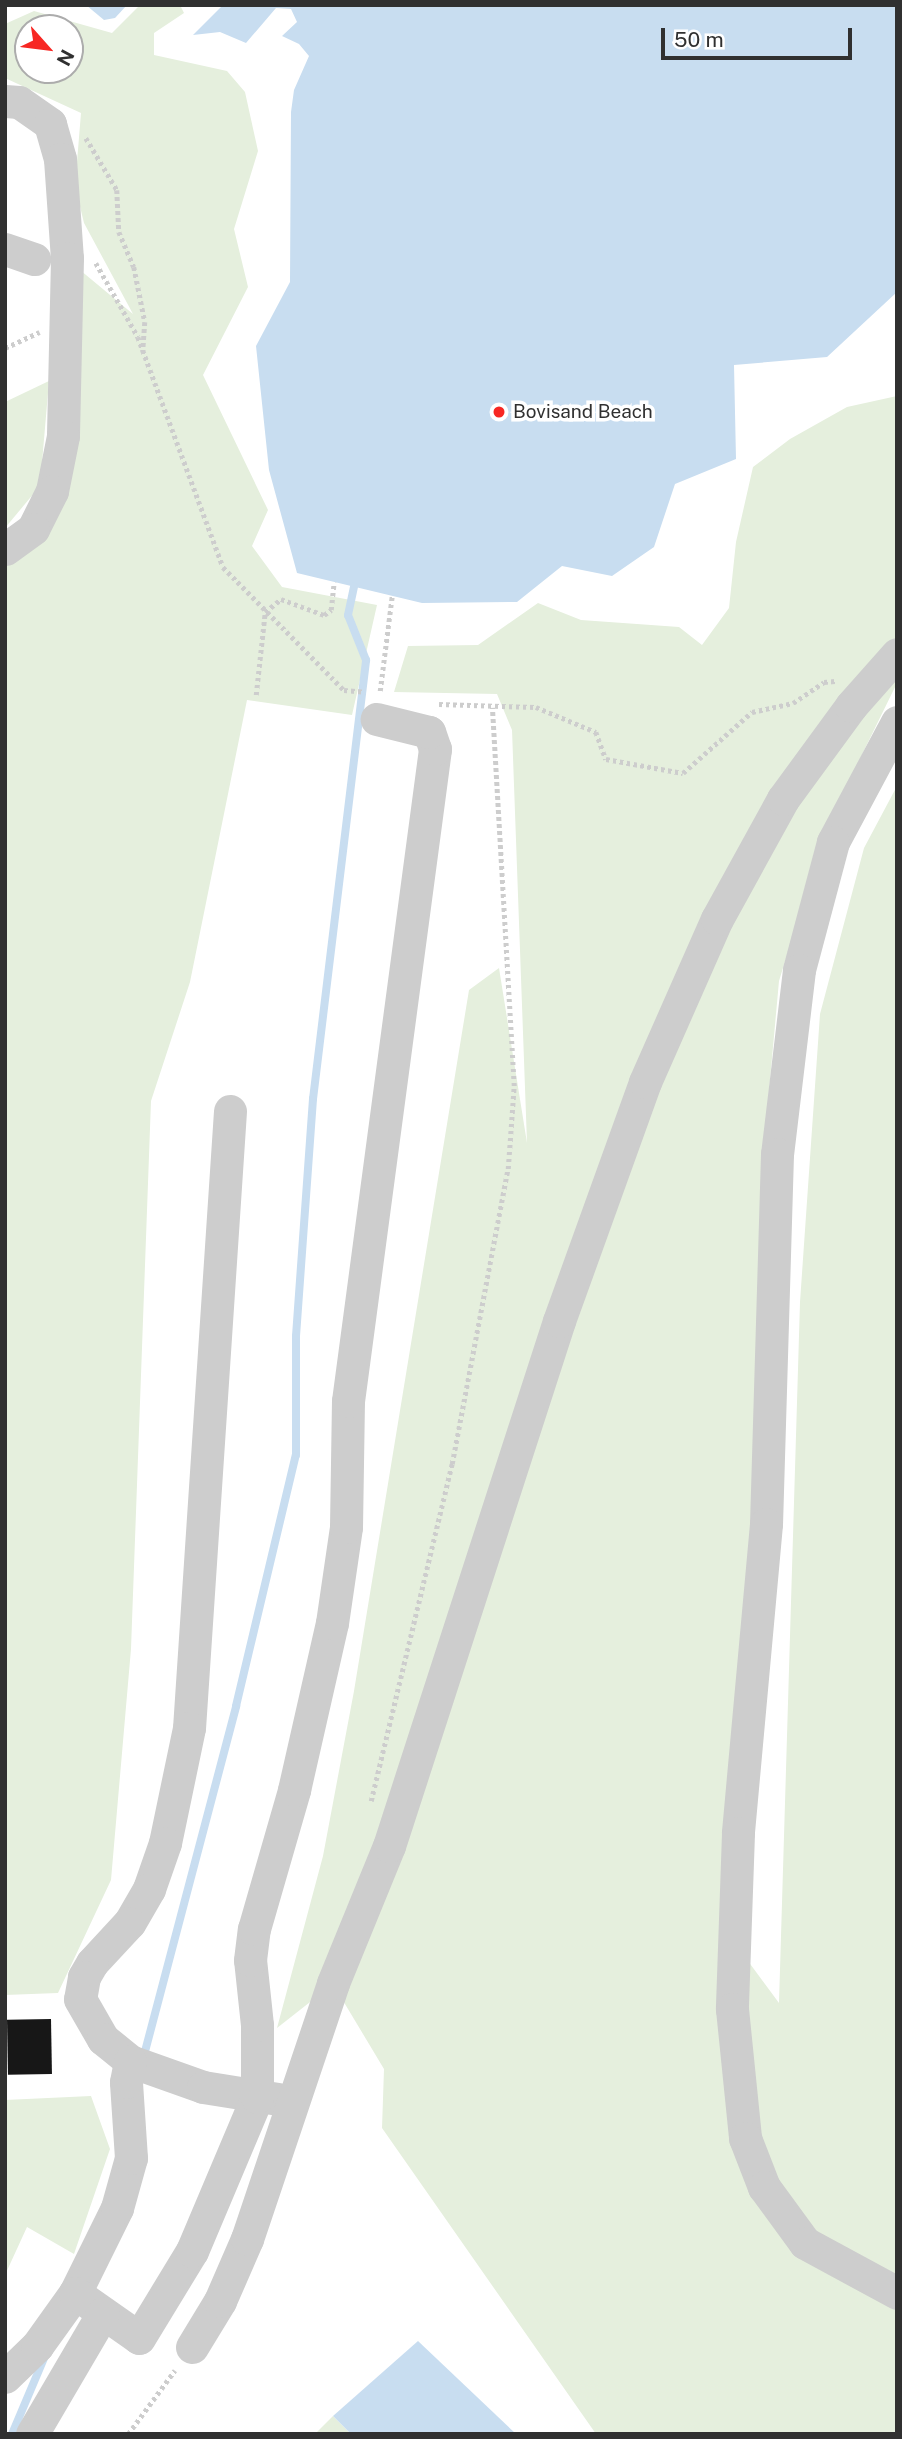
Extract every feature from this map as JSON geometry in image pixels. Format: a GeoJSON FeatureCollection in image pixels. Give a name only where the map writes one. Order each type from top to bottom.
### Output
{"type":"FeatureCollection","features":[{"type":"Feature","properties":{"kind":"street"},"geometry":{"type":"LineString","coordinates":[[5,101],[19,102],[50,124],[60,159],[50,257],[62,436],[52,491],[33,529],[5,549]]}},
{"type":"Feature","properties":{"kind":"street"},"geometry":{"type":"LineString","coordinates":[[192,2347],[220,2301],[247,2239],[332,1983],[389,1846],[559,1321],[645,1082],[716,919],[783,799],[851,706],[897,654]]}},
{"type":"Feature","properties":{"kind":"street"},"geometry":{"type":"LineString","coordinates":[[75,2293],[139,2338],[192,2251],[257,2097],[257,2025],[250,1960],[254,1929],[294,1790],[332,1623],[346,1527],[348,1401],[436,749],[429,732],[375,702]]}},
{"type":"Feature","properties":{"kind":"street"},"geometry":{"type":"LineString","coordinates":[[897,722],[833,842],[799,970],[777,1154],[766,1524],[738,1833],[732,2009],[745,2138],[764,2187],[805,2244],[897,2292]]}},
{"type":"Feature","properties":{"kind":"street"},"geometry":{"type":"LineString","coordinates":[[230,1111],[189,1728],[165,1843],[149,1889],[129,1923],[92,1962],[79,1991],[84,2011],[103,2039],[130,2061],[203,2087],[277,2100],[294,2095]]}},
{"type":"Feature","properties":{"kind":"street"},"geometry":{"type":"LineString","coordinates":[[5,2377],[37,2346],[75,2293],[117,2208],[131,2158],[126,2082],[130,2061]]}},
{"type":"Feature","properties":{"kind":"street"},"geometry":{"type":"LineString","coordinates":[[32,2434],[103,2313]]}},
{"type":"Feature","properties":{"kind":"path"},"geometry":{"type":"LineString","coordinates":[[50,124],[74,117],[117,190],[119,232],[134,267],[145,322],[143,355]]}},
{"type":"Feature","properties":{"kind":"path"},"geometry":{"type":"LineString","coordinates":[[50,257],[138,337],[223,567],[304,653],[352,691],[375,702],[392,596]]}},
{"type":"Feature","properties":{"kind":"path"},"geometry":{"type":"LineString","coordinates":[[256,695],[265,612],[281,598],[324,615],[331,610],[334,582]]}},
{"type":"Feature","properties":{"kind":"path"},"geometry":{"type":"LineString","coordinates":[[442,704],[492,708],[536,707],[596,732],[606,759],[683,773],[752,712],[793,703],[824,682],[845,681]]}},
{"type":"Feature","properties":{"kind":"path"},"geometry":{"type":"LineString","coordinates":[[368,1814],[452,1464],[508,1169],[514,1086],[492,708]]}},
{"type":"Feature","properties":{"kind":"path"},"geometry":{"type":"LineString","coordinates":[[128,2434],[192,2347]]}},
{"type":"Feature","properties":{"kind":"green space"},"geometry":{"type":"Polygon","coordinates":[[[140,5],[180,5],[184,13],[154,33],[154,55],[227,71],[245,92],[258,151],[234,229],[248,287],[203,375],[268,510],[252,546],[282,587],[377,605],[352,715],[247,700],[190,982],[151,1101],[131,1649],[111,1880],[58,1993],[5,1995],[5,558],[46,528],[80,270],[133,314],[84,223],[75,186],[81,113],[18,84],[84,84],[84,25],[112,33],[140,5]]]}},
{"type":"Feature","properties":{"kind":"green space"},"geometry":{"type":"Polygon","coordinates":[[[14,20],[14,82],[5,78],[5,24],[14,20]]]}},
{"type":"Feature","properties":{"kind":"green space"},"geometry":{"type":"Polygon","coordinates":[[[49,381],[40,486],[5,528],[5,402],[49,381]]]}},
{"type":"Feature","properties":{"kind":"green space"},"geometry":{"type":"Polygon","coordinates":[[[897,396],[897,683],[826,828],[779,981],[762,1168],[753,1536],[720,1923],[779,2003],[800,1302],[820,1014],[864,848],[897,786],[897,2434],[596,2434],[382,2128],[384,2069],[333,1984],[277,2028],[323,1856],[354,1691],[469,990],[499,968],[527,1143],[512,730],[497,694],[394,692],[408,646],[478,645],[538,603],[581,620],[679,627],[702,645],[729,608],[736,542],[753,467],[790,439],[847,407],[897,396]]]}},
{"type":"Feature","properties":{"kind":"green space"},"geometry":{"type":"Polygon","coordinates":[[[91,2096],[110,2149],[74,2254],[27,2227],[5,2275],[5,2100],[91,2096]]]}},
{"type":"Feature","properties":{"kind":"green space"},"geometry":{"type":"Polygon","coordinates":[[[333,2416],[351,2434],[315,2434],[333,2416]]]}},
{"type":"Feature","properties":{"kind":"water"},"geometry":{"type":"Polygon","coordinates":[[[86,5],[127,5],[115,18],[104,20],[86,5]]]}},
{"type":"Feature","properties":{"kind":"water"},"geometry":{"type":"Polygon","coordinates":[[[223,5],[897,5],[897,292],[827,357],[734,365],[736,459],[675,484],[654,547],[612,576],[562,566],[517,602],[422,603],[297,573],[269,470],[256,346],[290,282],[291,112],[294,90],[309,56],[299,44],[282,36],[297,22],[291,9],[276,8],[246,43],[220,32],[193,35],[223,5]]]}},
{"type":"Feature","properties":{"kind":"water"},"geometry":{"type":"Polygon","coordinates":[[[418,2341],[516,2434],[351,2434],[333,2416],[418,2341]]]}},
{"type":"Feature","properties":{"kind":"building"},"geometry":{"type":"Polygon","coordinates":[[[51,2019],[52,2074],[8,2075],[7,2020],[51,2019]]]}},
{"type":"Feature","properties":{"kind":"waterway"},"geometry":{"type":"LineString","coordinates":[[143,2059],[236,1706],[296,1455],[296,1336],[313,1099],[366,660],[348,615],[354,587]]}},
{"type":"Feature","properties":{"kind":"waterway"},"geometry":{"type":"LineString","coordinates":[[12,2434],[45,2356]]}},
{"type":"Feature","properties":{"kind":"place","name":"Bovisand Beach"},"geometry":{"type":"Point","coordinates":[499,412]}}]}
